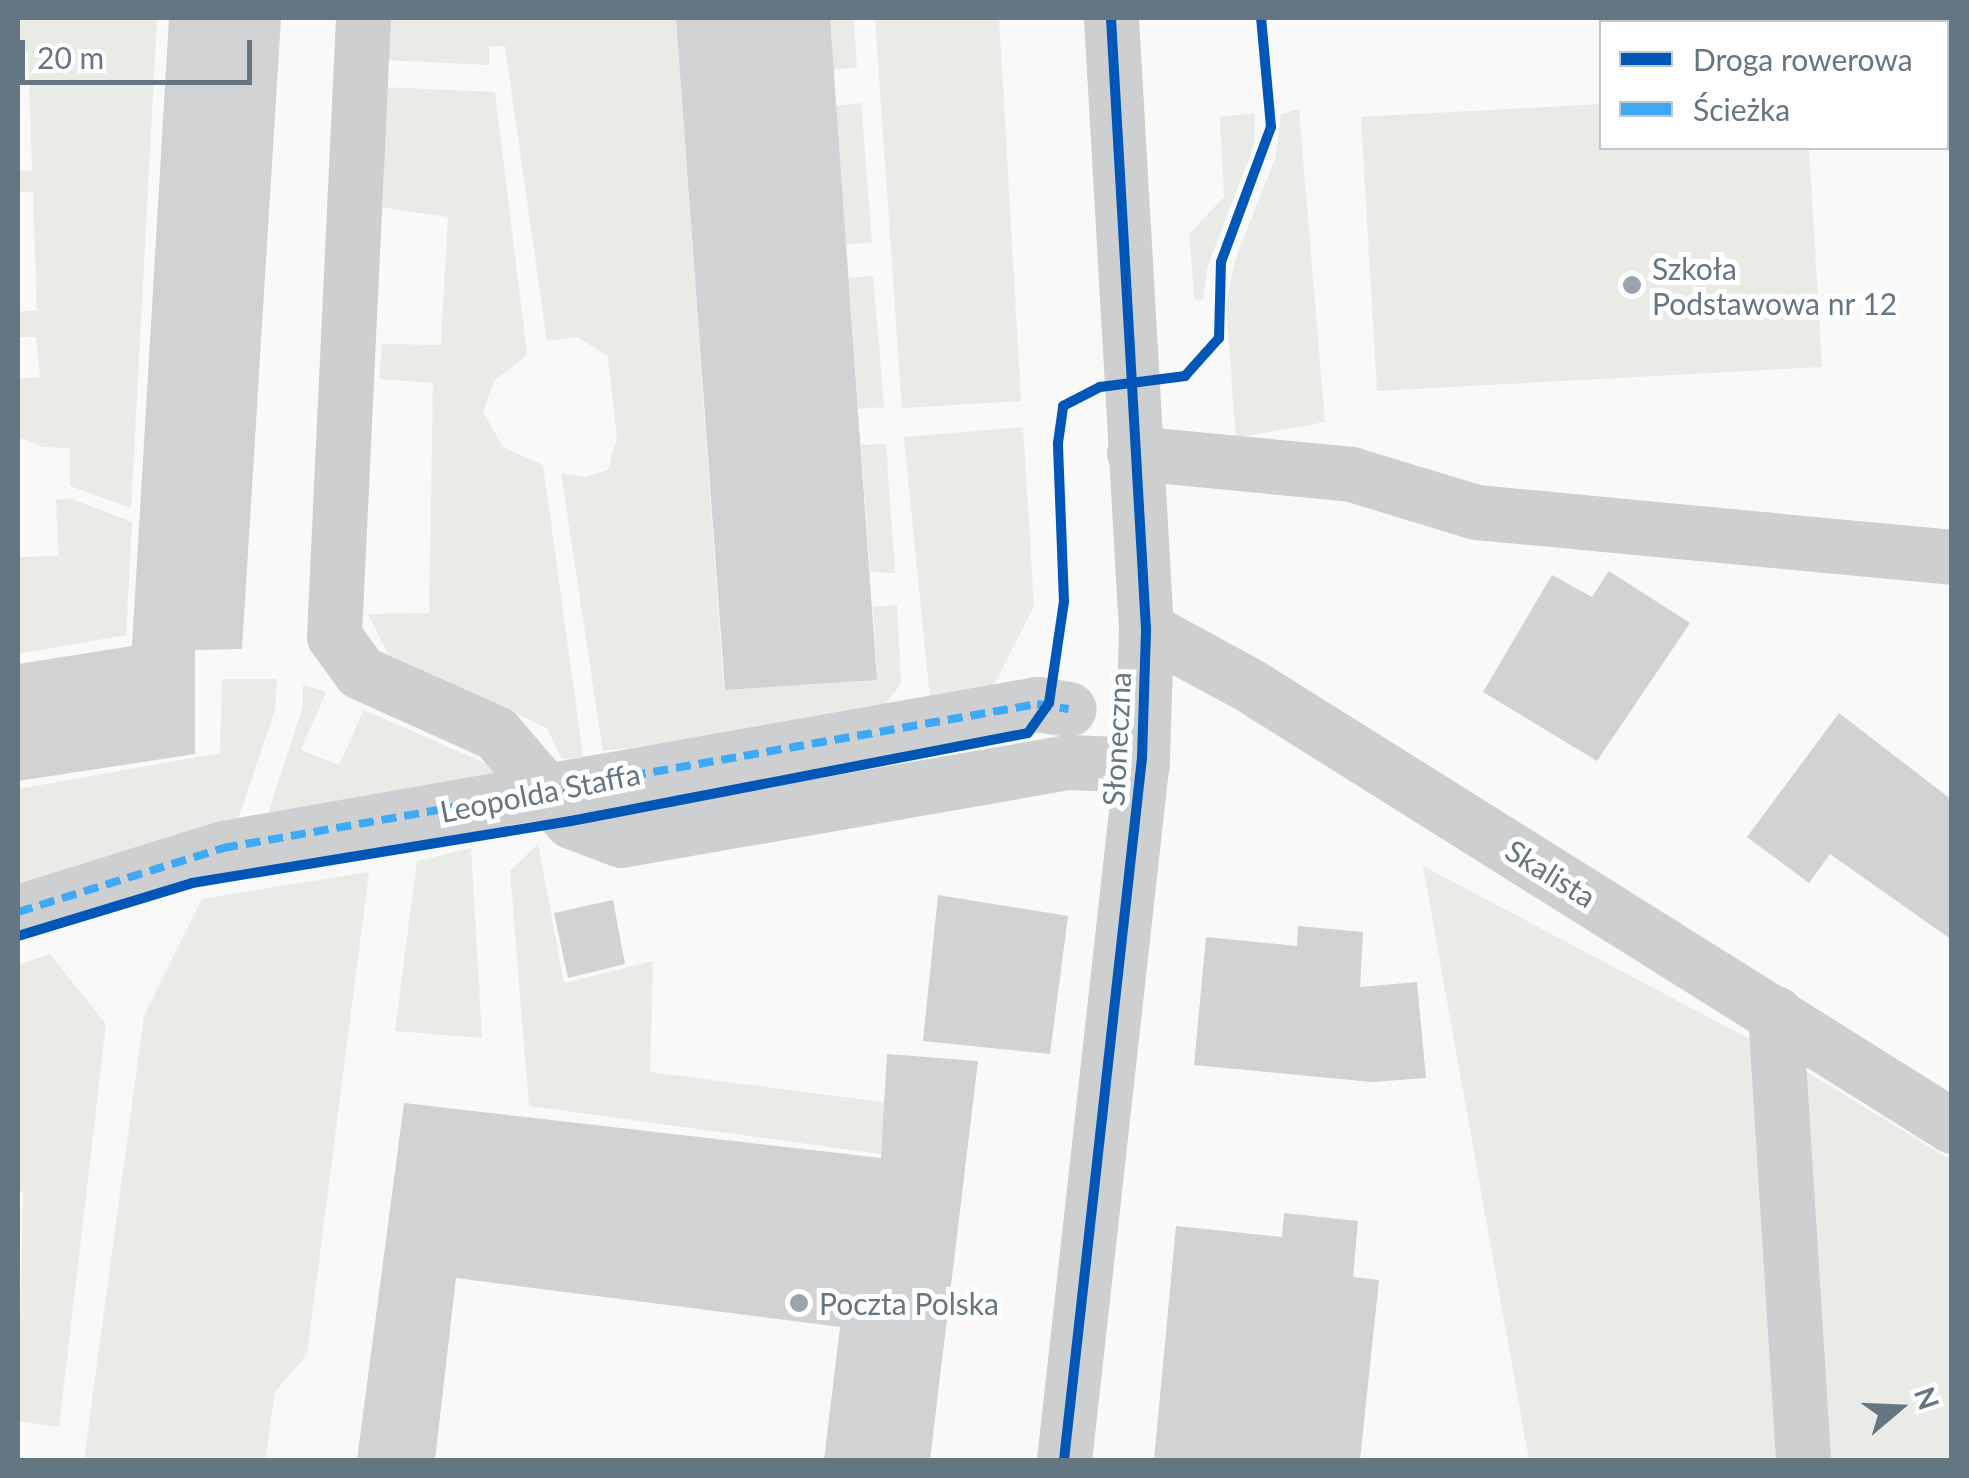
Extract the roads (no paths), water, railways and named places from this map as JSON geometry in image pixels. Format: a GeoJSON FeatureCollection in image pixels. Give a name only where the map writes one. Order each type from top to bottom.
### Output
{"type":"FeatureCollection","features":[{"type":"Feature","properties":{"kind":"street"},"geometry":{"type":"LineString","coordinates":[[363,18],[334,636],[360,672],[496,733],[547,788],[571,822],[621,840],[1068,762],[1142,764]]}},
{"type":"Feature","properties":{"kind":"street","name":"Słoneczna"},"geometry":{"type":"LineString","coordinates":[[1064,1460],[1142,764],[1146,630],[1111,18]]}},
{"type":"Feature","properties":{"kind":"street"},"geometry":{"type":"LineString","coordinates":[[1134,453],[1188,455],[1351,474],[1476,512],[1952,556]]}},
{"type":"Feature","properties":{"kind":"street","name":"Skalista"},"geometry":{"type":"LineString","coordinates":[[1146,630],[1249,685],[1952,1126]]}},
{"type":"Feature","properties":{"kind":"street","name":"Leopolda Staffa"},"geometry":{"type":"LineString","coordinates":[[18,912],[223,848],[1037,704],[1068,709]]}},
{"type":"Feature","properties":{"kind":"street"},"geometry":{"type":"LineString","coordinates":[[1774,1013],[1803,1460]]}},
{"type":"Feature","properties":{"kind":"place","name":"Szkoła Podstawowa nr 12"},"geometry":{"type":"Point","coordinates":[1632,285]}},
{"type":"Feature","properties":{"kind":"place","name":"Poczta Polska"},"geometry":{"type":"Point","coordinates":[799,1303]}}]}
